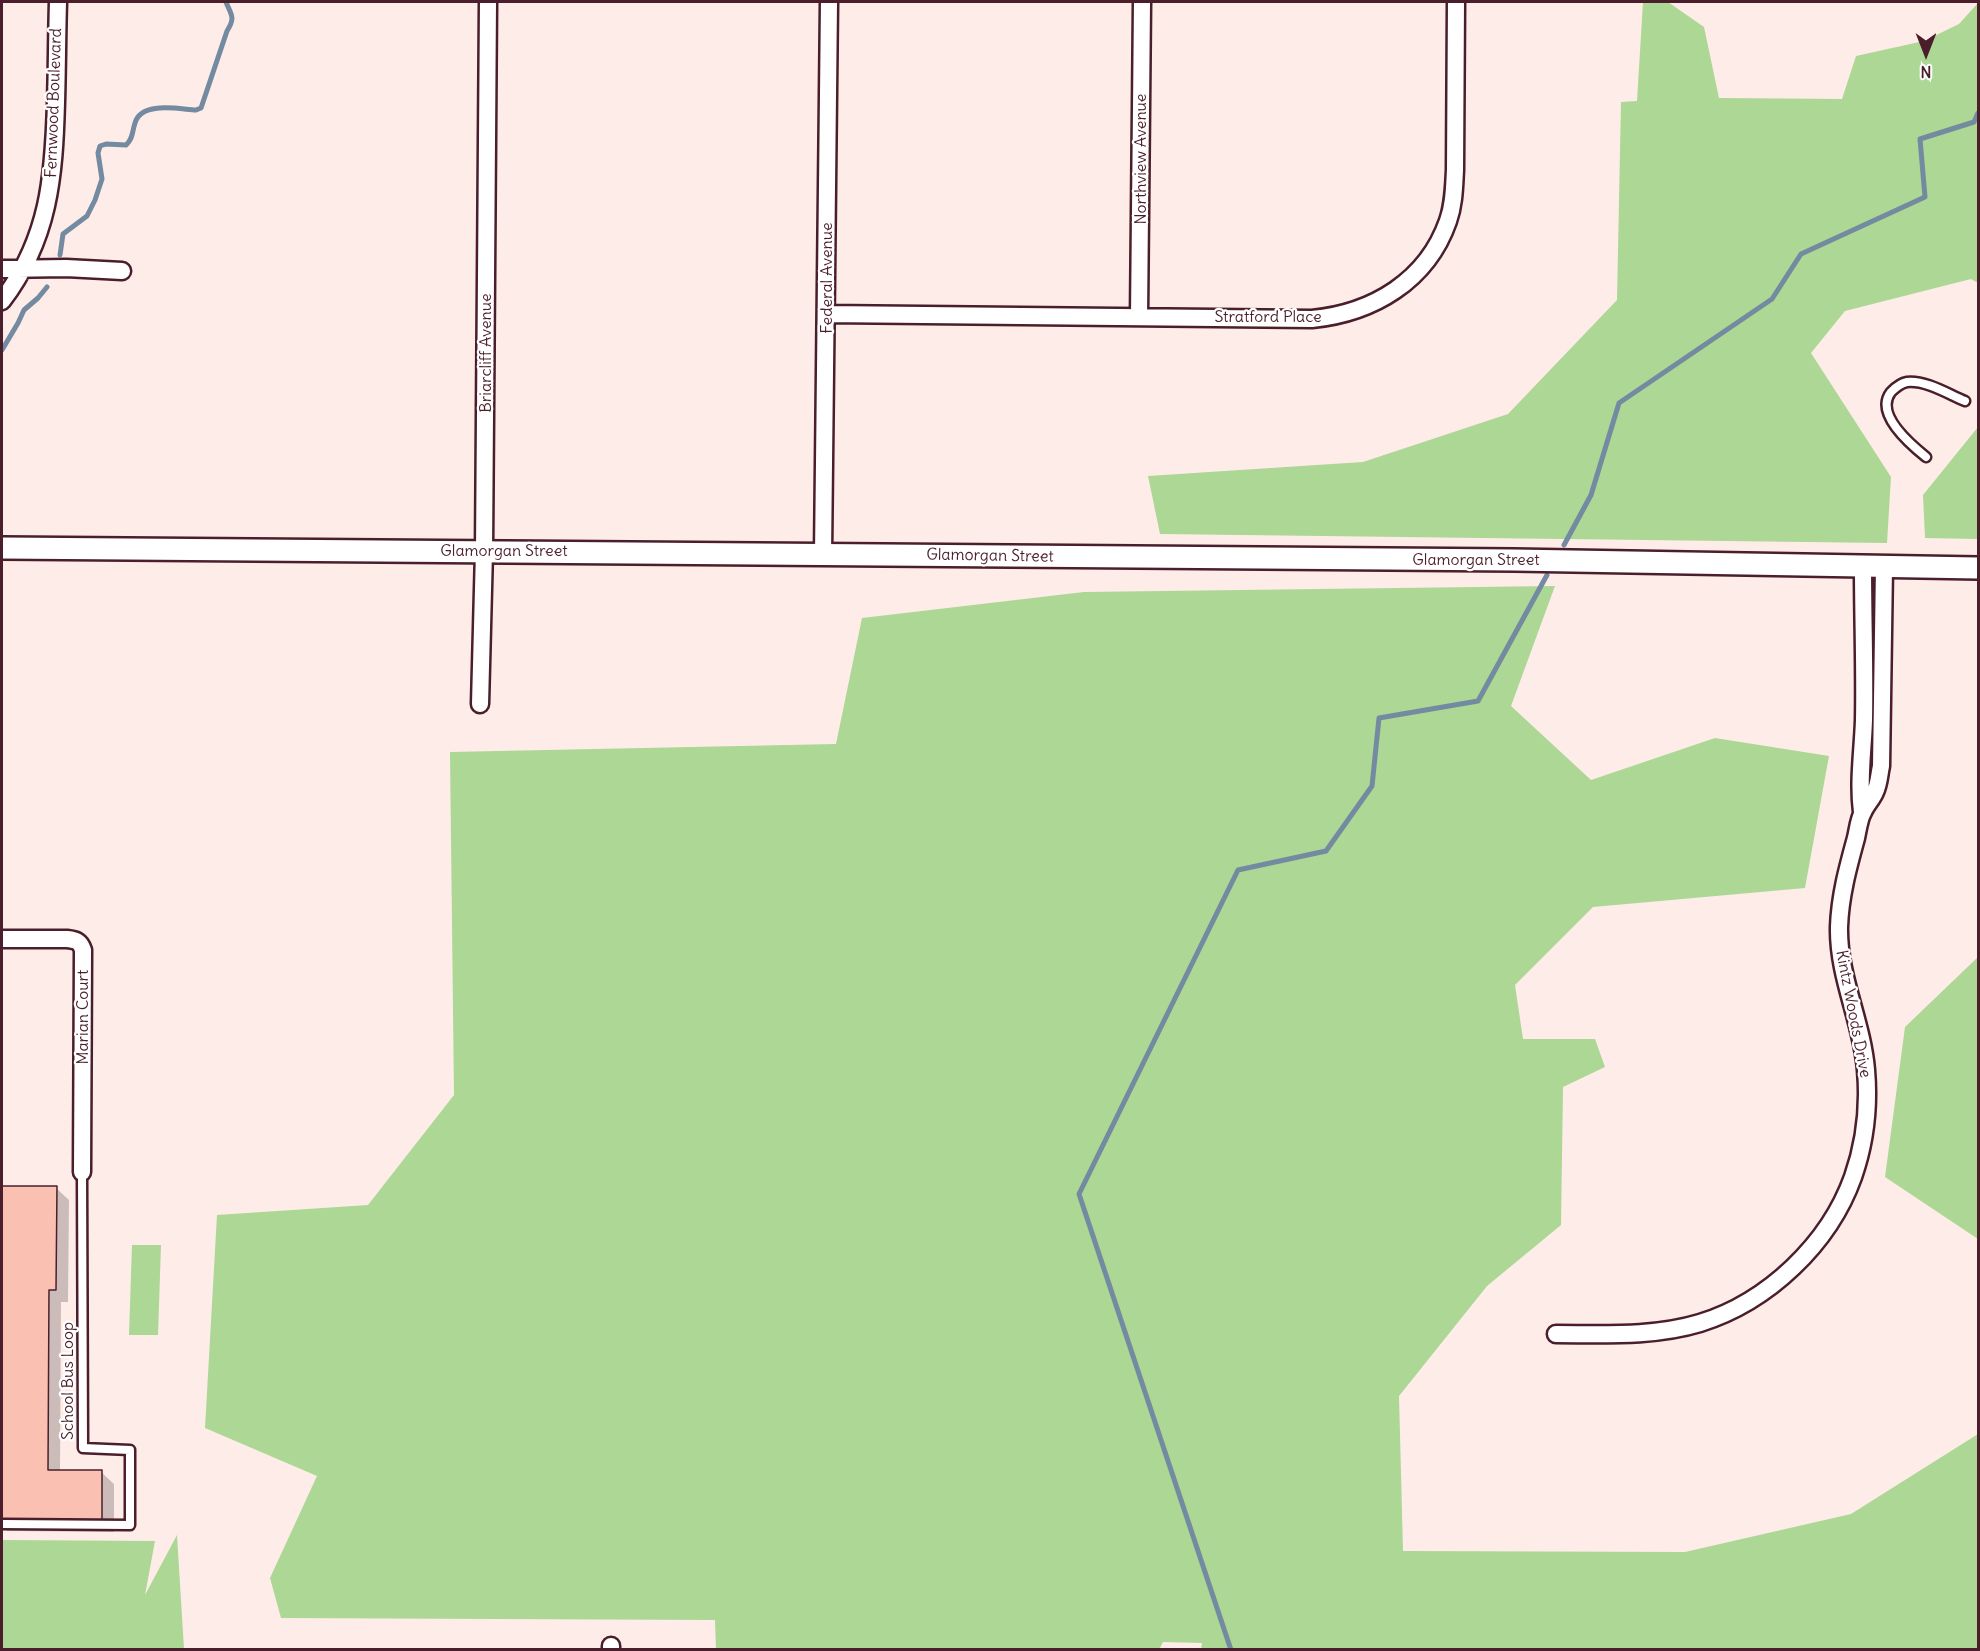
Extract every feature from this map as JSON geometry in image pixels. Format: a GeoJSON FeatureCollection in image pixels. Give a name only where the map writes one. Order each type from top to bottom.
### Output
{"type":"FeatureCollection","features":[{"type":"Feature","properties":{"kind":"street","name":"Fernwood Boulevard"},"geometry":{"type":"LineString","coordinates":[[2,300],[32,253],[42,226],[52,179],[58,2]]}},
{"type":"Feature","properties":{"kind":"street","name":"Briarcliff Avenue"},"geometry":{"type":"LineString","coordinates":[[480,704],[484,551],[488,2]]}},
{"type":"Feature","properties":{"kind":"street","name":"Federal Avenue"},"geometry":{"type":"LineString","coordinates":[[823,555],[829,2]]}},
{"type":"Feature","properties":{"kind":"street","name":"Northview Avenue"},"geometry":{"type":"LineString","coordinates":[[1139,317],[1142,2]]}},
{"type":"Feature","properties":{"kind":"street","name":"Stratford Place"},"geometry":{"type":"LineString","coordinates":[[827,314],[1312,318],[1338,316],[1362,309],[1405,282],[1424,264],[1445,228],[1454,195],[1456,2]]}},
{"type":"Feature","properties":{"kind":"street"},"geometry":{"type":"LineString","coordinates":[[2,269],[66,268],[122,271]]}},
{"type":"Feature","properties":{"kind":"street","name":"Glamorgan Street"},"geometry":{"type":"LineString","coordinates":[[2,548],[1560,560],[1978,568]]}},
{"type":"Feature","properties":{"kind":"street","name":"Kintz Woods Drive"},"geometry":{"type":"LineString","coordinates":[[1863,567],[1864,696],[1860,795],[1863,812]]}},
{"type":"Feature","properties":{"kind":"street","name":"Kintz Woods Drive"},"geometry":{"type":"LineString","coordinates":[[1556,1334],[1662,1331],[1701,1323],[1749,1301],[1791,1269],[1809,1250],[1838,1209],[1854,1176],[1861,1149],[1867,1107],[1866,1069],[1862,1042],[1847,992],[1840,940],[1841,900],[1863,812],[1874,794],[1881,766],[1884,567]]}},
{"type":"Feature","properties":{"kind":"street"},"geometry":{"type":"LineString","coordinates":[[1864,696],[1882,696]]}},
{"type":"Feature","properties":{"kind":"street","name":"Marian Court"},"geometry":{"type":"LineString","coordinates":[[2,939],[76,940],[83,950],[82,1172]]}},
{"type":"Feature","properties":{"kind":"lane"},"geometry":{"type":"LineString","coordinates":[[1926,457],[1903,437],[1894,423],[1887,407],[1889,395],[1905,382],[1922,383],[1965,401]]}},
{"type":"Feature","properties":{"kind":"lane","name":"School Bus Loop"},"geometry":{"type":"LineString","coordinates":[[2,1524],[130,1525],[130,1450],[83,1448],[82,1172]]}},
{"type":"Feature","properties":{"kind":"green space"},"geometry":{"type":"Polygon","coordinates":[[[1643,2],[1668,2],[1704,27],[1719,98],[1842,99],[1856,56],[1924,41],[1959,24],[1978,3],[1978,283],[1971,279],[1845,311],[1811,353],[1891,477],[1887,543],[1160,534],[1148,476],[1363,462],[1508,414],[1617,300],[1621,102],[1637,101],[1643,2]]]}},
{"type":"Feature","properties":{"kind":"green space"},"geometry":{"type":"Polygon","coordinates":[[[1978,427],[1978,539],[1925,538],[1923,495],[1978,427]]]}},
{"type":"Feature","properties":{"kind":"green space"},"geometry":{"type":"Polygon","coordinates":[[[1555,586],[1511,706],[1591,780],[1715,738],[1829,756],[1805,888],[1593,907],[1515,985],[1523,1039],[1595,1039],[1605,1067],[1563,1087],[1561,1225],[1487,1286],[1399,1396],[1403,1551],[1685,1552],[1851,1514],[1978,1434],[1978,1649],[1201,1650],[1202,1643],[1163,1642],[1159,1650],[716,1650],[715,1620],[281,1618],[270,1578],[317,1476],[205,1428],[217,1215],[368,1205],[454,1095],[450,752],[836,744],[862,618],[1084,592],[1555,586]]]}},
{"type":"Feature","properties":{"kind":"green space"},"geometry":{"type":"Polygon","coordinates":[[[1978,957],[1978,1239],[1885,1177],[1905,1027],[1978,957]]]}},
{"type":"Feature","properties":{"kind":"green space"},"geometry":{"type":"Polygon","coordinates":[[[132,1245],[161,1245],[158,1335],[129,1335],[132,1245]]]}},
{"type":"Feature","properties":{"kind":"green space"},"geometry":{"type":"Polygon","coordinates":[[[177,1535],[184,1649],[2,1649],[2,1540],[155,1541],[145,1595],[177,1535]]]}},
{"type":"Feature","properties":{"kind":"building"},"geometry":{"type":"Polygon","coordinates":[[[2,1186],[57,1186],[56,1290],[49,1290],[48,1470],[102,1470],[102,1520],[2,1519],[2,1186]]]}},
{"type":"Feature","properties":{"kind":"waterway"},"geometry":{"type":"LineString","coordinates":[[60,255],[63,234],[87,216],[95,200],[102,179],[98,153],[100,146],[126,145],[139,116],[152,109],[196,110],[201,108],[231,22],[232,16],[226,2]]}},
{"type":"Feature","properties":{"kind":"waterway"},"geometry":{"type":"LineString","coordinates":[[1564,545],[1591,495],[1619,403],[1772,299],[1801,254],[1925,197],[1920,139],[1974,122],[1978,113]]}},
{"type":"Feature","properties":{"kind":"waterway"},"geometry":{"type":"LineString","coordinates":[[2,350],[24,310],[47,287]]}},
{"type":"Feature","properties":{"kind":"waterway"},"geometry":{"type":"LineString","coordinates":[[1231,1650],[1079,1194],[1238,870],[1326,851],[1372,786],[1379,718],[1478,701],[1547,575]]}}]}
